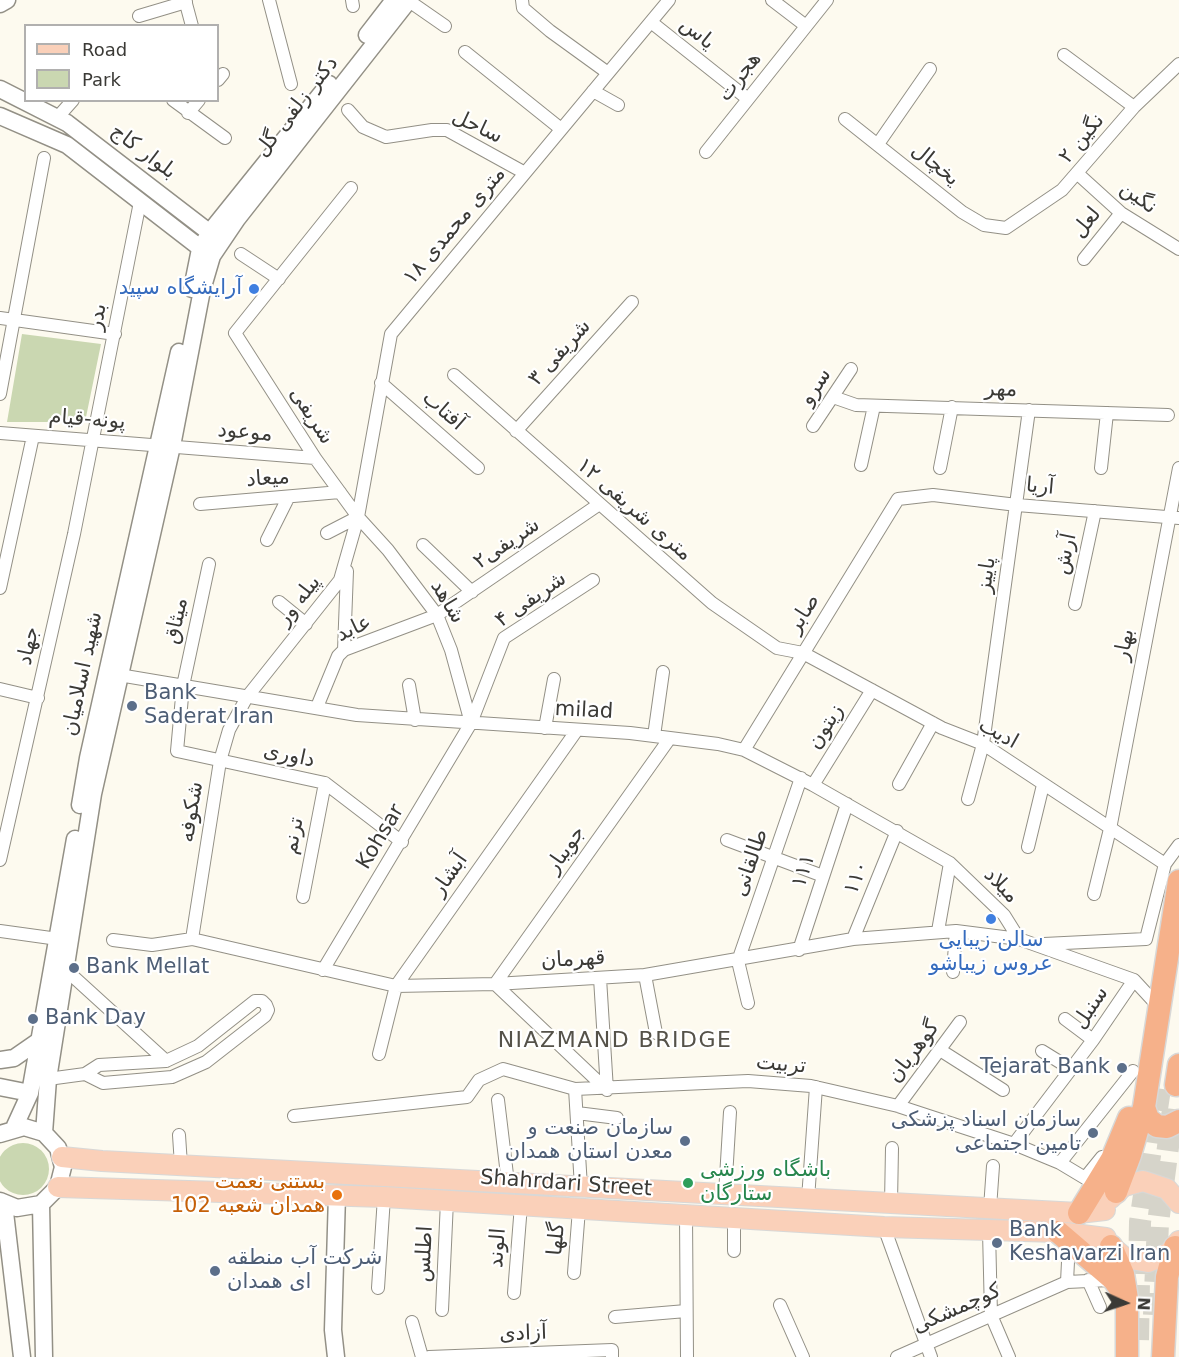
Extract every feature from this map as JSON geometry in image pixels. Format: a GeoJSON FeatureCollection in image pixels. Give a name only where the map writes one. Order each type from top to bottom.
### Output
{"type":"FeatureCollection","features":[{"type":"Feature","properties":{"kind":"highway"},"geometry":{"type":"LineString","coordinates":[[1110,1201],[1130,1155],[1156,1083],[1158,1006],[1172,872]]}},
{"type":"Feature","properties":{"kind":"highway"},"geometry":{"type":"LineString","coordinates":[[1179,973],[1148,1119],[1157,1126],[1167,1127],[1179,1121]]}},
{"type":"Feature","properties":{"kind":"highway"},"geometry":{"type":"LineString","coordinates":[[1079,1213],[1112,1159],[1122,1133],[1156,1083]]}},
{"type":"Feature","properties":{"kind":"highway"},"geometry":{"type":"LineString","coordinates":[[1063,1236],[1114,1280],[1145,1357]]}},
{"type":"Feature","properties":{"kind":"highway"},"geometry":{"type":"LineString","coordinates":[[1108,1242],[1123,1274],[1127,1309]]}},
{"type":"Feature","properties":{"kind":"highway"},"geometry":{"type":"LineString","coordinates":[[1163,1317],[1167,1277],[1177,1244]]}},
{"type":"Feature","properties":{"kind":"highway"},"geometry":{"type":"LineString","coordinates":[[1145,1357],[1163,1317],[1179,1296]]}},
{"type":"Feature","properties":{"kind":"highway"},"geometry":{"type":"LineString","coordinates":[[1127,1309],[1146,1310],[1163,1317]]}},
{"type":"Feature","properties":{"kind":"main road"},"geometry":{"type":"LineString","coordinates":[[0,4],[7,0]]}},
{"type":"Feature","properties":{"kind":"main road","name":"دکتر زلفی گل"},"geometry":{"type":"LineString","coordinates":[[211,245],[394,0]]}},
{"type":"Feature","properties":{"kind":"main road","name":"دکتر زلفی گل"},"geometry":{"type":"LineString","coordinates":[[211,245],[409,0]]}},
{"type":"Feature","properties":{"kind":"main road","name":"بلوار کاج"},"geometry":{"type":"LineString","coordinates":[[0,89],[24,101]]}},
{"type":"Feature","properties":{"kind":"main road","name":"بلوار کاج"},"geometry":{"type":"LineString","coordinates":[[26,102],[57,118],[211,245]]}},
{"type":"Feature","properties":{"kind":"main road","name":"بلوار کاج"},"geometry":{"type":"LineString","coordinates":[[0,116],[67,145],[140,202],[211,245]]}},
{"type":"Feature","properties":{"kind":"main road","name":"شهید اسلامیان"},"geometry":{"type":"LineString","coordinates":[[7,1131],[30,1093],[88,758],[165,445],[211,245]]}},
{"type":"Feature","properties":{"kind":"main road","name":"شهید اسلامیان"},"geometry":{"type":"LineString","coordinates":[[44,1133],[48,1079],[93,794],[165,445]]}},
{"type":"Feature","properties":{"kind":"main road"},"geometry":{"type":"LineString","coordinates":[[0,1060],[14,1058],[40,1040]]}},
{"type":"Feature","properties":{"kind":"main road"},"geometry":{"type":"LineString","coordinates":[[0,1087],[30,1093]]}},
{"type":"Feature","properties":{"kind":"main road"},"geometry":{"type":"LineString","coordinates":[[7,1131],[24,1127],[44,1133],[52,1140],[62,1157],[63,1167],[58,1187],[41,1204],[23,1208],[2,1203],[4,1239],[22,1357]]}},
{"type":"Feature","properties":{"kind":"main road","name":"Shahrdari Street"},"geometry":{"type":"LineString","coordinates":[[62,1157],[181,1166],[1079,1213],[1110,1201],[1134,1182],[1151,1182],[1167,1189],[1179,1203]]}},
{"type":"Feature","properties":{"kind":"main road","name":"Shahrdari Street"},"geometry":{"type":"LineString","coordinates":[[58,1187],[384,1197],[884,1227],[988,1231],[1063,1236],[1108,1242]]}},
{"type":"Feature","properties":{"kind":"main road"},"geometry":{"type":"LineString","coordinates":[[336,1357],[333,1330],[337,1195]]}},
{"type":"Feature","properties":{"kind":"main road"},"geometry":{"type":"LineString","coordinates":[[1110,1201],[1103,1228],[1108,1242],[1125,1258],[1140,1263],[1162,1258],[1177,1244]]}},
{"type":"Feature","properties":{"kind":"main road"},"geometry":{"type":"LineString","coordinates":[[41,1204],[44,1357]]}},
{"type":"Feature","properties":{"kind":"street"},"geometry":{"type":"LineString","coordinates":[[269,0],[291,84]]}},
{"type":"Feature","properties":{"kind":"street"},"geometry":{"type":"LineString","coordinates":[[409,0],[445,26]]}},
{"type":"Feature","properties":{"kind":"street","name":"۱۸ متری محمدی"},"geometry":{"type":"LineString","coordinates":[[358,517],[391,334],[669,0]]}},
{"type":"Feature","properties":{"kind":"street"},"geometry":{"type":"LineString","coordinates":[[772,0],[806,26]]}},
{"type":"Feature","properties":{"kind":"street","name":"هجرت"},"geometry":{"type":"LineString","coordinates":[[706,152],[827,0]]}},
{"type":"Feature","properties":{"kind":"street"},"geometry":{"type":"LineString","coordinates":[[139,16],[185,1],[191,24]]}},
{"type":"Feature","properties":{"kind":"street"},"geometry":{"type":"LineString","coordinates":[[523,4],[550,31],[608,73]]}},
{"type":"Feature","properties":{"kind":"street","name":"یاس"},"geometry":{"type":"LineString","coordinates":[[651,22],[748,99]]}},
{"type":"Feature","properties":{"kind":"street"},"geometry":{"type":"LineString","coordinates":[[465,52],[561,129]]}},
{"type":"Feature","properties":{"kind":"street"},"geometry":{"type":"LineString","coordinates":[[1064,55],[1134,107]]}},
{"type":"Feature","properties":{"kind":"street","name":"نگین ۲"},"geometry":{"type":"LineString","coordinates":[[1006,228],[1062,190],[1134,107],[1179,64]]}},
{"type":"Feature","properties":{"kind":"street"},"geometry":{"type":"LineString","coordinates":[[878,144],[930,69]]}},
{"type":"Feature","properties":{"kind":"street"},"geometry":{"type":"LineString","coordinates":[[593,90],[618,105]]}},
{"type":"Feature","properties":{"kind":"street"},"geometry":{"type":"LineString","coordinates":[[57,118],[71,102]]}},
{"type":"Feature","properties":{"kind":"street"},"geometry":{"type":"LineString","coordinates":[[175,102],[225,138]]}},
{"type":"Feature","properties":{"kind":"street"},"geometry":{"type":"LineString","coordinates":[[188,113],[197,102]]}},
{"type":"Feature","properties":{"kind":"street","name":"ساحل"},"geometry":{"type":"LineString","coordinates":[[348,110],[363,127],[386,137],[447,130],[525,173]]}},
{"type":"Feature","properties":{"kind":"street","name":"یخچال"},"geometry":{"type":"LineString","coordinates":[[845,119],[962,212],[984,225],[1006,228]]}},
{"type":"Feature","properties":{"kind":"street"},"geometry":{"type":"LineString","coordinates":[[0,394],[44,158]]}},
{"type":"Feature","properties":{"kind":"street","name":"نگین"},"geometry":{"type":"LineString","coordinates":[[1078,174],[1121,213],[1179,249]]}},
{"type":"Feature","properties":{"kind":"street"},"geometry":{"type":"LineString","coordinates":[[241,254],[279,279],[351,188]]}},
{"type":"Feature","properties":{"kind":"street","name":"بدر"},"geometry":{"type":"LineString","coordinates":[[94,440],[140,202]]}},
{"type":"Feature","properties":{"kind":"street","name":"لعل"},"geometry":{"type":"LineString","coordinates":[[1084,259],[1121,213]]}},
{"type":"Feature","properties":{"kind":"street","name":"شریفی"},"geometry":{"type":"LineString","coordinates":[[279,279],[235,333],[315,458],[358,517]]}},
{"type":"Feature","properties":{"kind":"street","name":"شریفی ۳"},"geometry":{"type":"LineString","coordinates":[[516,431],[632,302]]}},
{"type":"Feature","properties":{"kind":"street"},"geometry":{"type":"LineString","coordinates":[[0,318],[115,334]]}},
{"type":"Feature","properties":{"kind":"street","name":"سرو"},"geometry":{"type":"LineString","coordinates":[[813,426],[851,369]]}},
{"type":"Feature","properties":{"kind":"street","name":"۱۲ متری شریفی"},"geometry":{"type":"LineString","coordinates":[[454,375],[598,505],[712,603],[777,648],[803,652]]}},
{"type":"Feature","properties":{"kind":"street","name":"آفتاب"},"geometry":{"type":"LineString","coordinates":[[381,383],[478,468]]}},
{"type":"Feature","properties":{"kind":"street","name":"مهر"},"geometry":{"type":"LineString","coordinates":[[833,397],[856,405],[874,406],[1168,415]]}},
{"type":"Feature","properties":{"kind":"street"},"geometry":{"type":"LineString","coordinates":[[861,465],[874,406]]}},
{"type":"Feature","properties":{"kind":"street"},"geometry":{"type":"LineString","coordinates":[[940,468],[952,407]]}},
{"type":"Feature","properties":{"kind":"street","name":"پاییز"},"geometry":{"type":"LineString","coordinates":[[968,799],[983,744],[1029,410]]}},
{"type":"Feature","properties":{"kind":"street"},"geometry":{"type":"LineString","coordinates":[[1101,468],[1107,413]]}},
{"type":"Feature","properties":{"kind":"street","name":"پونه-قیام"},"geometry":{"type":"LineString","coordinates":[[0,433],[165,445]]}},
{"type":"Feature","properties":{"kind":"street"},"geometry":{"type":"LineString","coordinates":[[0,588],[33,436]]}},
{"type":"Feature","properties":{"kind":"street","name":"جهاد"},"geometry":{"type":"LineString","coordinates":[[0,860],[94,440]]}},
{"type":"Feature","properties":{"kind":"street","name":"موعود"},"geometry":{"type":"LineString","coordinates":[[165,445],[315,458]]}},
{"type":"Feature","properties":{"kind":"street","name":"بهار"},"geometry":{"type":"LineString","coordinates":[[1094,894],[1110,829],[1174,518],[1179,468]]}},
{"type":"Feature","properties":{"kind":"street","name":"میعاد"},"geometry":{"type":"LineString","coordinates":[[200,504],[340,492]]}},
{"type":"Feature","properties":{"kind":"street","name":"آریا"},"geometry":{"type":"LineString","coordinates":[[898,498],[933,495],[1017,505],[1174,518]]}},
{"type":"Feature","properties":{"kind":"street"},"geometry":{"type":"LineString","coordinates":[[267,540],[288,498]]}},
{"type":"Feature","properties":{"kind":"street","name":"صابر"},"geometry":{"type":"LineString","coordinates":[[744,750],[898,498]]}},
{"type":"Feature","properties":{"kind":"street","name":"شریفی۲"},"geometry":{"type":"LineString","coordinates":[[437,615],[598,505]]}},
{"type":"Feature","properties":{"kind":"street","name":"آرش"},"geometry":{"type":"LineString","coordinates":[[1075,604],[1095,511]]}},
{"type":"Feature","properties":{"kind":"street"},"geometry":{"type":"LineString","coordinates":[[327,533],[358,517]]}},
{"type":"Feature","properties":{"kind":"street","name":"پیله ور"},"geometry":{"type":"LineString","coordinates":[[247,697],[338,584],[358,517]]}},
{"type":"Feature","properties":{"kind":"street","name":"شاهد"},"geometry":{"type":"LineString","coordinates":[[358,517],[388,550],[437,615],[451,650],[471,723]]}},
{"type":"Feature","properties":{"kind":"street"},"geometry":{"type":"LineString","coordinates":[[423,545],[472,592]]}},
{"type":"Feature","properties":{"kind":"street"},"geometry":{"type":"LineString","coordinates":[[344,650],[347,556]]}},
{"type":"Feature","properties":{"kind":"street","name":"میثاق"},"geometry":{"type":"LineString","coordinates":[[209,564],[183,686],[177,751],[220,761]]}},
{"type":"Feature","properties":{"kind":"street","name":"شریفی ۴"},"geometry":{"type":"LineString","coordinates":[[471,723],[504,638],[593,580]]}},
{"type":"Feature","properties":{"kind":"street"},"geometry":{"type":"LineString","coordinates":[[279,602],[306,624]]}},
{"type":"Feature","properties":{"kind":"street","name":"عابد"},"geometry":{"type":"LineString","coordinates":[[317,707],[338,656],[344,650],[437,615]]}},
{"type":"Feature","properties":{"kind":"street","name":"ادیب"},"geometry":{"type":"LineString","coordinates":[[803,652],[933,723],[983,744],[1172,872]]}},
{"type":"Feature","properties":{"kind":"street"},"geometry":{"type":"LineString","coordinates":[[654,736],[663,672]]}},
{"type":"Feature","properties":{"kind":"street","name":"milad"},"geometry":{"type":"LineString","coordinates":[[119,675],[357,715],[654,736],[744,750],[801,778],[950,863]]}},
{"type":"Feature","properties":{"kind":"street"},"geometry":{"type":"LineString","coordinates":[[546,728],[554,679]]}},
{"type":"Feature","properties":{"kind":"street"},"geometry":{"type":"LineString","coordinates":[[409,685],[415,720]]}},
{"type":"Feature","properties":{"kind":"street"},"geometry":{"type":"LineString","coordinates":[[0,689],[38,698]]}},
{"type":"Feature","properties":{"kind":"street","name":"زیتون"},"geometry":{"type":"LineString","coordinates":[[813,785],[872,690]]}},
{"type":"Feature","properties":{"kind":"street","name":"شکوفه"},"geometry":{"type":"LineString","coordinates":[[192,939],[220,761],[229,730],[247,697]]}},
{"type":"Feature","properties":{"kind":"street","name":"Kohsar"},"geometry":{"type":"LineString","coordinates":[[323,970],[402,842],[471,723]]}},
{"type":"Feature","properties":{"kind":"street"},"geometry":{"type":"LineString","coordinates":[[899,784],[933,723]]}},
{"type":"Feature","properties":{"kind":"street","name":"آبشار"},"geometry":{"type":"LineString","coordinates":[[380,1054],[396,986],[578,730]]}},
{"type":"Feature","properties":{"kind":"street","name":"جویبار"},"geometry":{"type":"LineString","coordinates":[[495,984],[669,738]]}},
{"type":"Feature","properties":{"kind":"street","name":"داوری"},"geometry":{"type":"LineString","coordinates":[[220,761],[325,783],[402,842]]}},
{"type":"Feature","properties":{"kind":"street","name":"طالقانی"},"geometry":{"type":"LineString","coordinates":[[738,961],[801,778]]}},
{"type":"Feature","properties":{"kind":"street","name":"ترنم"},"geometry":{"type":"LineString","coordinates":[[303,897],[325,783]]}},
{"type":"Feature","properties":{"kind":"street"},"geometry":{"type":"LineString","coordinates":[[1028,848],[1043,785]]}},
{"type":"Feature","properties":{"kind":"street","name":"۱۱۱"},"geometry":{"type":"LineString","coordinates":[[799,950],[847,804]]}},
{"type":"Feature","properties":{"kind":"street","name":"۱۱۰"},"geometry":{"type":"LineString","coordinates":[[853,939],[897,831]]}},
{"type":"Feature","properties":{"kind":"street"},"geometry":{"type":"LineString","coordinates":[[727,840],[774,855],[823,876]]}},
{"type":"Feature","properties":{"kind":"street"},"geometry":{"type":"LineString","coordinates":[[1037,945],[1146,939],[1172,872],[1179,844]]}},
{"type":"Feature","properties":{"kind":"street"},"geometry":{"type":"LineString","coordinates":[[938,931],[950,863]]}},
{"type":"Feature","properties":{"kind":"street","name":"میلاد"},"geometry":{"type":"LineString","coordinates":[[950,863],[1004,915],[1019,939]]}},
{"type":"Feature","properties":{"kind":"street"},"geometry":{"type":"LineString","coordinates":[[0,931],[58,939]]}},
{"type":"Feature","properties":{"kind":"street"},"geometry":{"type":"LineString","coordinates":[[953,972],[956,931]]}},
{"type":"Feature","properties":{"kind":"street","name":"قهرمان"},"geometry":{"type":"LineString","coordinates":[[113,940],[153,945],[192,939],[396,986],[495,984],[645,975],[738,961],[853,939],[956,931],[1019,939],[1134,980]]}},
{"type":"Feature","properties":{"kind":"street"},"geometry":{"type":"LineString","coordinates":[[738,961],[748,1003]]}},
{"type":"Feature","properties":{"kind":"street"},"geometry":{"type":"LineString","coordinates":[[66,970],[166,1061]]}},
{"type":"Feature","properties":{"kind":"street"},"geometry":{"type":"LineString","coordinates":[[645,975],[656,1033]]}},
{"type":"Feature","properties":{"kind":"street"},"geometry":{"type":"LineString","coordinates":[[600,978],[608,1089]]}},
{"type":"Feature","properties":{"kind":"street"},"geometry":{"type":"LineString","coordinates":[[1134,980],[1158,1006]]}},
{"type":"Feature","properties":{"kind":"street","name":"سنبل"},"geometry":{"type":"LineString","coordinates":[[1014,1144],[1093,1040],[1134,980]]}},
{"type":"Feature","properties":{"kind":"street"},"geometry":{"type":"LineString","coordinates":[[495,984],[608,1089]]}},
{"type":"Feature","properties":{"kind":"street"},"geometry":{"type":"LineString","coordinates":[[48,1079],[85,1074],[99,1065],[166,1061],[198,1046],[255,1001],[262,1001],[268,1010],[265,1016],[221,1052],[206,1062],[172,1077],[103,1083],[85,1074]]}},
{"type":"Feature","properties":{"kind":"street"},"geometry":{"type":"LineString","coordinates":[[1065,1019],[1093,1040]]}},
{"type":"Feature","properties":{"kind":"street","name":"گوهریان"},"geometry":{"type":"LineString","coordinates":[[898,1106],[960,1022]]}},
{"type":"Feature","properties":{"kind":"street"},"geometry":{"type":"LineString","coordinates":[[940,1050],[1003,1090]]}},
{"type":"Feature","properties":{"kind":"street"},"geometry":{"type":"LineString","coordinates":[[1042,1051],[1071,1069]]}},
{"type":"Feature","properties":{"kind":"street","name":"تربیت"},"geometry":{"type":"LineString","coordinates":[[294,1116],[467,1097],[478,1080],[503,1069],[575,1089],[748,1081],[816,1087],[898,1106],[1014,1144],[1060,1163],[1085,1178],[1122,1133]]}},
{"type":"Feature","properties":{"kind":"street"},"geometry":{"type":"LineString","coordinates":[[1060,1163],[1156,1083]]}},
{"type":"Feature","properties":{"kind":"street"},"geometry":{"type":"LineString","coordinates":[[808,1199],[816,1087]]}},
{"type":"Feature","properties":{"kind":"street"},"geometry":{"type":"LineString","coordinates":[[575,1089],[581,1187]]}},
{"type":"Feature","properties":{"kind":"street"},"geometry":{"type":"LineString","coordinates":[[498,1100],[508,1183]]}},
{"type":"Feature","properties":{"kind":"street"},"geometry":{"type":"LineString","coordinates":[[725,1194],[730,1112]]}},
{"type":"Feature","properties":{"kind":"street"},"geometry":{"type":"LineString","coordinates":[[577,1113],[618,1118]]}},
{"type":"Feature","properties":{"kind":"street"},"geometry":{"type":"LineString","coordinates":[[179,1135],[181,1166]]}},
{"type":"Feature","properties":{"kind":"street"},"geometry":{"type":"LineString","coordinates":[[891,1203],[892,1148]]}},
{"type":"Feature","properties":{"kind":"street"},"geometry":{"type":"LineString","coordinates":[[990,1208],[993,1166]]}},
{"type":"Feature","properties":{"kind":"street"},"geometry":{"type":"LineString","coordinates":[[378,1288],[384,1197]]}},
{"type":"Feature","properties":{"kind":"street","name":"اطلس"},"geometry":{"type":"LineString","coordinates":[[442,1310],[447,1201]]}},
{"type":"Feature","properties":{"kind":"street","name":"الوند"},"geometry":{"type":"LineString","coordinates":[[514,1293],[521,1205]]}},
{"type":"Feature","properties":{"kind":"street","name":"گلها"},"geometry":{"type":"LineString","coordinates":[[574,1273],[579,1209]]}},
{"type":"Feature","properties":{"kind":"street"},"geometry":{"type":"LineString","coordinates":[[686,1215],[687,1357]]}},
{"type":"Feature","properties":{"kind":"street"},"geometry":{"type":"LineString","coordinates":[[734,1218],[734,1251]]}},
{"type":"Feature","properties":{"kind":"street"},"geometry":{"type":"LineString","coordinates":[[884,1227],[931,1357]]}},
{"type":"Feature","properties":{"kind":"street"},"geometry":{"type":"LineString","coordinates":[[988,1231],[991,1315],[1009,1357]]}},
{"type":"Feature","properties":{"kind":"street"},"geometry":{"type":"LineString","coordinates":[[1063,1236],[1067,1282]]}},
{"type":"Feature","properties":{"kind":"street"},"geometry":{"type":"LineString","coordinates":[[1088,1280],[1100,1307]]}},
{"type":"Feature","properties":{"kind":"street","name":"کوچمشکی"},"geometry":{"type":"LineString","coordinates":[[897,1357],[1067,1282],[1114,1280]]}},
{"type":"Feature","properties":{"kind":"street"},"geometry":{"type":"LineString","coordinates":[[780,1305],[804,1357]]}},
{"type":"Feature","properties":{"kind":"street"},"geometry":{"type":"LineString","coordinates":[[615,1317],[686,1311]]}},
{"type":"Feature","properties":{"kind":"street"},"geometry":{"type":"LineString","coordinates":[[412,1322],[422,1357]]}},
{"type":"Feature","properties":{"kind":"street","name":"آزادی"},"geometry":{"type":"LineString","coordinates":[[429,1357],[612,1350],[612,1357]]}},
{"type":"Feature","properties":{"kind":"green space"},"geometry":{"type":"Polygon","coordinates":[[[22,334],[101,344],[85,422],[7,422],[22,334]]]}},
{"type":"Feature","properties":{"kind":"green space"},"geometry":{"type":"Polygon","coordinates":[[[23,1143],[33,1145],[41,1151],[48,1164],[47,1179],[33,1193],[23,1195],[13,1193],[-1,1179],[-1,1159],[13,1145],[23,1143]]]}},
{"type":"Feature","properties":{"kind":"tunnel"},"geometry":{"type":"LineString","coordinates":[[1138,1340],[1140,1222],[1161,1082]]}},
{"type":"Feature","properties":{"kind":"tunnel"},"geometry":{"type":"LineString","coordinates":[[1154,1315],[1158,1223],[1173,1109]]}},
{"type":"Feature","properties":{"kind":"place","name":"آرایشگاه سپید"},"geometry":{"type":"Point","coordinates":[254,289]}},
{"type":"Feature","properties":{"kind":"place","name":"Bank Saderat Iran"},"geometry":{"type":"Point","coordinates":[132,706]}},
{"type":"Feature","properties":{"kind":"place","name":"سالن زیبایی عروس زیباشو"},"geometry":{"type":"Point","coordinates":[991,919]}},
{"type":"Feature","properties":{"kind":"place","name":"Bank Mellat"},"geometry":{"type":"Point","coordinates":[74,968]}},
{"type":"Feature","properties":{"kind":"place","name":"Bank Day"},"geometry":{"type":"Point","coordinates":[33,1019]}},
{"type":"Feature","properties":{"kind":"place","name":"Tejarat Bank"},"geometry":{"type":"Point","coordinates":[1122,1068]}},
{"type":"Feature","properties":{"kind":"place","name":"سازمان اسناد پزشکی تامین اجتماعی"},"geometry":{"type":"Point","coordinates":[1093,1133]}},
{"type":"Feature","properties":{"kind":"place","name":"سازمان صنعت و معدن استان همدان"},"geometry":{"type":"Point","coordinates":[685,1141]}},
{"type":"Feature","properties":{"kind":"place","name":"باشگاه ورزشی ستارگان"},"geometry":{"type":"Point","coordinates":[688,1183]}},
{"type":"Feature","properties":{"kind":"place","name":"بستنی نعمت همدان شعبه 102"},"geometry":{"type":"Point","coordinates":[337,1195]}},
{"type":"Feature","properties":{"kind":"place","name":"Bank Keshavarzi Iran"},"geometry":{"type":"Point","coordinates":[997,1243]}},
{"type":"Feature","properties":{"kind":"place","name":"شرکت آب منطقه ای همدان"},"geometry":{"type":"Point","coordinates":[215,1271]}},
{"type":"Feature","properties":{"kind":"district","name":"NIAZMAND BRIDGE"},"geometry":{"type":"Point","coordinates":[615,1041]}}]}
